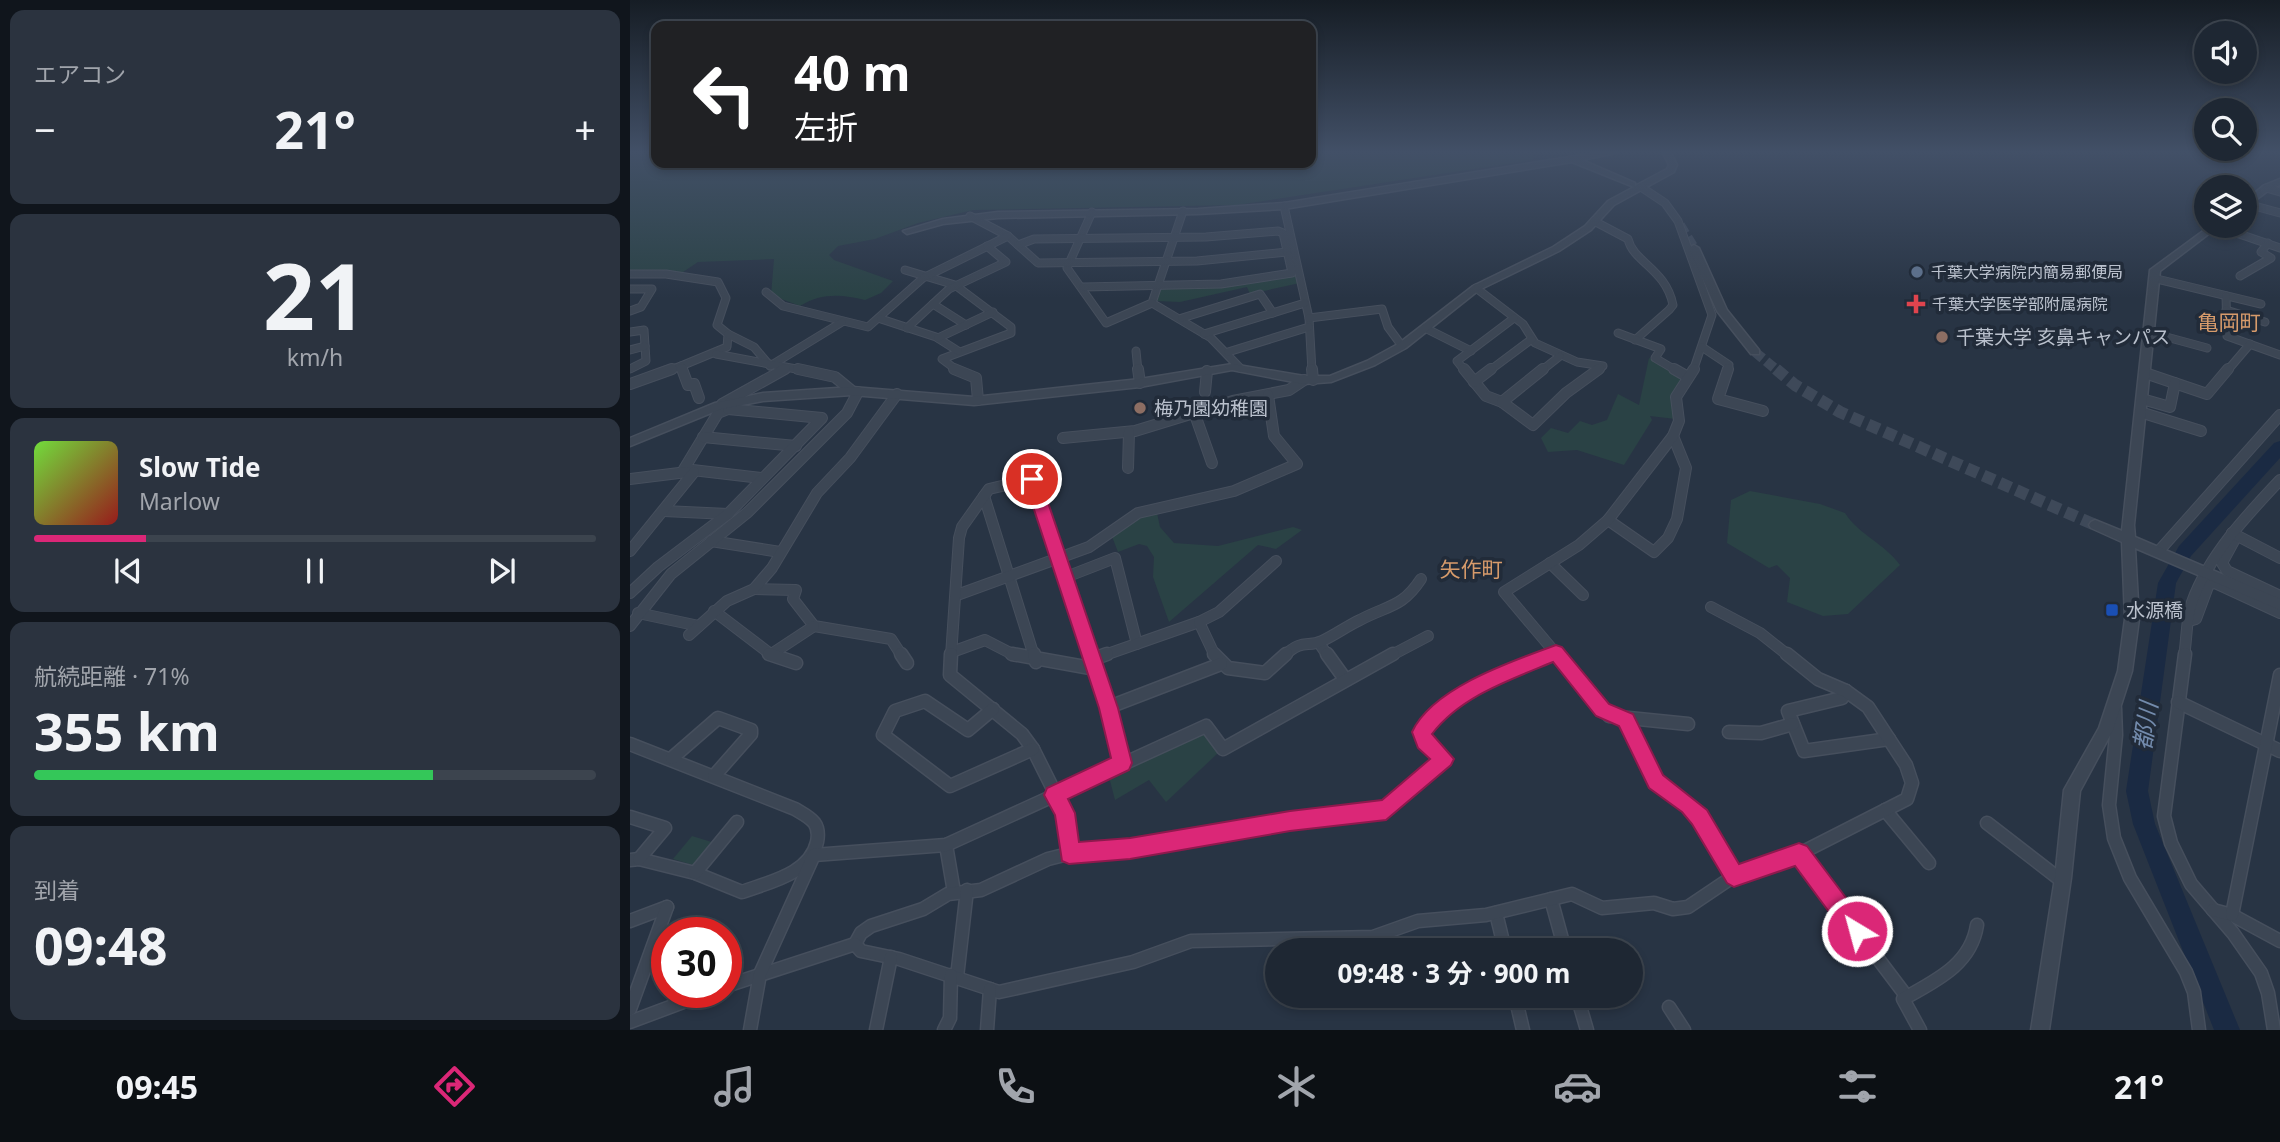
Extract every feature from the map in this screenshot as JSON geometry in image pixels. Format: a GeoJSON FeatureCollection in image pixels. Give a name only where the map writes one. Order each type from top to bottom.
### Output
{"type":"FeatureCollection","features":[{"type":"Feature","properties":{"kind":"street"},"geometry":{"type":"LineString","coordinates":[[907,232],[938,221],[970,216],[1183,211],[1284,206],[1314,201]]}},
{"type":"Feature","properties":{"kind":"street"},"geometry":{"type":"LineString","coordinates":[[1063,438],[1129,432],[1194,412],[1289,390],[1309,380],[1348,373],[1402,346],[1476,288],[1556,249],[1594,221],[1613,201]]}},
{"type":"Feature","properties":{"kind":"street"},"geometry":{"type":"LineString","coordinates":[[1662,201],[1684,235],[1712,315],[1702,347],[1676,397],[1679,421],[1673,436],[1608,520],[1579,545],[1504,592],[1603,710],[1626,720],[1688,724]]}},
{"type":"Feature","properties":{"kind":"street"},"geometry":{"type":"LineString","coordinates":[[1284,206],[1309,322],[1309,380]]}},
{"type":"Feature","properties":{"kind":"street"},"geometry":{"type":"LineString","coordinates":[[2257,207],[2280,212]]}},
{"type":"Feature","properties":{"kind":"street"},"geometry":{"type":"LineString","coordinates":[[1091,212],[1067,268],[1106,323],[1152,303],[1183,211]]}},
{"type":"Feature","properties":{"kind":"street"},"geometry":{"type":"LineString","coordinates":[[970,216],[1008,236],[1038,263],[1166,262],[1287,252]]}},
{"type":"Feature","properties":{"kind":"street"},"geometry":{"type":"LineString","coordinates":[[1594,221],[1628,239],[1630,248],[1661,273],[1672,296],[1673,305],[1667,313],[1655,319],[1635,341]]}},
{"type":"Feature","properties":{"kind":"street"},"geometry":{"type":"LineString","coordinates":[[1018,245],[1034,239],[1174,237],[1278,231],[1283,233],[1292,272],[1221,284],[1083,287]]}},
{"type":"Feature","properties":{"kind":"street"},"geometry":{"type":"LineString","coordinates":[[765,292],[783,306],[868,327],[923,278],[1008,236]]}},
{"type":"Feature","properties":{"kind":"street"},"geometry":{"type":"LineString","coordinates":[[2040,1030],[2063,881],[2074,785],[2106,730],[2125,671],[2132,619],[2128,539],[2153,278],[2157,267],[2198,238]]}},
{"type":"Feature","properties":{"kind":"street"},"geometry":{"type":"LineString","coordinates":[[2252,238],[2280,248]]}},
{"type":"Feature","properties":{"kind":"street"},"geometry":{"type":"LineString","coordinates":[[2240,276],[2271,258],[2261,252],[2268,243]]}},
{"type":"Feature","properties":{"kind":"street"},"geometry":{"type":"LineString","coordinates":[[907,328],[955,285],[1006,262],[987,246]]}},
{"type":"Feature","properties":{"kind":"street"},"geometry":{"type":"LineString","coordinates":[[1694,248],[1722,312],[1755,352]]}},
{"type":"Feature","properties":{"kind":"street"},"geometry":{"type":"LineString","coordinates":[[905,270],[923,278],[955,285],[1012,327],[1011,333],[942,359],[951,368],[976,378],[978,400]]}},
{"type":"Feature","properties":{"kind":"street"},"geometry":{"type":"LineString","coordinates":[[630,274],[666,274],[718,282],[726,298],[717,325],[728,334],[754,347],[770,366]]}},
{"type":"Feature","properties":{"kind":"street"},"geometry":{"type":"LineString","coordinates":[[2153,278],[2261,304]]}},
{"type":"Feature","properties":{"kind":"street"},"geometry":{"type":"LineString","coordinates":[[1476,288],[1523,324],[1532,339],[1560,356],[1603,366],[1566,393],[1533,425],[1505,407],[1502,402],[1486,396],[1457,361],[1514,318]]}},
{"type":"Feature","properties":{"kind":"street"},"geometry":{"type":"LineString","coordinates":[[630,289],[652,289],[641,307],[630,311]]}},
{"type":"Feature","properties":{"kind":"street"},"geometry":{"type":"LineString","coordinates":[[1182,318],[1260,294],[1273,313]]}},
{"type":"Feature","properties":{"kind":"street"},"geometry":{"type":"LineString","coordinates":[[2226,296],[2227,336],[2280,355]]}},
{"type":"Feature","properties":{"kind":"street"},"geometry":{"type":"LineString","coordinates":[[1152,303],[1182,318],[1204,334],[1228,352],[1240,368]]}},
{"type":"Feature","properties":{"kind":"street"},"geometry":{"type":"LineString","coordinates":[[1204,334],[1305,303]]}},
{"type":"Feature","properties":{"kind":"street"},"geometry":{"type":"LineString","coordinates":[[933,304],[966,325]]}},
{"type":"Feature","properties":{"kind":"street"},"geometry":{"type":"LineString","coordinates":[[1228,352],[1309,322],[1382,309],[1388,327],[1402,346]]}},
{"type":"Feature","properties":{"kind":"street"},"geometry":{"type":"LineString","coordinates":[[2226,310],[2265,322]]}},
{"type":"Feature","properties":{"kind":"street"},"geometry":{"type":"LineString","coordinates":[[938,338],[993,312]]}},
{"type":"Feature","properties":{"kind":"street"},"geometry":{"type":"LineString","coordinates":[[881,318],[938,338],[958,351]]}},
{"type":"Feature","properties":{"kind":"street"},"geometry":{"type":"LineString","coordinates":[[770,366],[842,321]]}},
{"type":"Feature","properties":{"kind":"street"},"geometry":{"type":"LineString","coordinates":[[1425,328],[1471,351]]}},
{"type":"Feature","properties":{"kind":"street"},"geometry":{"type":"LineString","coordinates":[[630,332],[645,330],[646,361],[630,369]]}},
{"type":"Feature","properties":{"kind":"street"},"geometry":{"type":"LineString","coordinates":[[2148,332],[2207,348]]}},
{"type":"Feature","properties":{"kind":"street"},"geometry":{"type":"LineString","coordinates":[[1618,333],[1661,349],[1655,358],[1688,377]]}},
{"type":"Feature","properties":{"kind":"street"},"geometry":{"type":"LineString","coordinates":[[630,384],[716,354],[727,347],[728,334]]}},
{"type":"Feature","properties":{"kind":"street"},"geometry":{"type":"LineString","coordinates":[[1474,382],[1532,339]]}},
{"type":"Feature","properties":{"kind":"street"},"geometry":{"type":"LineString","coordinates":[[2144,373],[2207,394],[2250,344]]}},
{"type":"Feature","properties":{"kind":"street"},"geometry":{"type":"LineString","coordinates":[[630,350],[645,346]]}},
{"type":"Feature","properties":{"kind":"street"},"geometry":{"type":"LineString","coordinates":[[1702,347],[1728,361],[1718,399],[1763,411]]}},
{"type":"Feature","properties":{"kind":"street"},"geometry":{"type":"LineString","coordinates":[[1136,351],[1140,383]]}},
{"type":"Feature","properties":{"kind":"street"},"geometry":{"type":"LineString","coordinates":[[716,354],[835,377],[855,392]]}},
{"type":"Feature","properties":{"kind":"street"},"geometry":{"type":"LineString","coordinates":[[1502,402],[1560,356]]}},
{"type":"Feature","properties":{"kind":"street"},"geometry":{"type":"LineString","coordinates":[[681,366],[688,385],[694,384],[699,398]]}},
{"type":"Feature","properties":{"kind":"street"},"geometry":{"type":"LineString","coordinates":[[630,442],[726,406],[855,392],[978,400],[1140,383],[1240,368],[1309,380]]}},
{"type":"Feature","properties":{"kind":"street"},"geometry":{"type":"LineString","coordinates":[[761,478],[684,470],[718,413],[785,369]]}},
{"type":"Feature","properties":{"kind":"street"},"geometry":{"type":"LineString","coordinates":[[1205,392],[1207,371]]}},
{"type":"Feature","properties":{"kind":"street"},"geometry":{"type":"LineString","coordinates":[[2141,405],[2170,407],[2175,383]]}},
{"type":"Feature","properties":{"kind":"street"},"geometry":{"type":"LineString","coordinates":[[630,626],[671,574],[748,513],[847,413],[855,392]]}},
{"type":"Feature","properties":{"kind":"street"},"geometry":{"type":"LineString","coordinates":[[754,589],[817,493],[850,458],[897,394]]}},
{"type":"Feature","properties":{"kind":"street"},"geometry":{"type":"LineString","coordinates":[[957,595],[1089,547],[1138,513],[1234,491],[1297,464],[1274,436],[1268,395]]}},
{"type":"Feature","properties":{"kind":"street"},"geometry":{"type":"LineString","coordinates":[[2141,405],[2201,431]]}},
{"type":"Feature","properties":{"kind":"street"},"geometry":{"type":"LineString","coordinates":[[630,593],[657,567],[728,514],[822,418],[726,406]]}},
{"type":"Feature","properties":{"kind":"street"},"geometry":{"type":"LineString","coordinates":[[1194,412],[1212,463]]}},
{"type":"Feature","properties":{"kind":"street"},"geometry":{"type":"LineString","coordinates":[[2158,551],[2280,415]]}},
{"type":"Feature","properties":{"kind":"street"},"geometry":{"type":"LineString","coordinates":[[1128,468],[1129,432]]}},
{"type":"Feature","properties":{"kind":"street"},"geometry":{"type":"LineString","coordinates":[[1608,520],[1654,552],[1668,538],[1677,519],[1686,468],[1673,436]]}},
{"type":"Feature","properties":{"kind":"street"},"geometry":{"type":"LineString","coordinates":[[704,437],[796,446]]}},
{"type":"Feature","properties":{"kind":"street"},"geometry":{"type":"LineString","coordinates":[[630,479],[691,472]]}},
{"type":"Feature","properties":{"kind":"street"},"geometry":{"type":"LineString","coordinates":[[630,551],[664,511],[691,472]]}},
{"type":"Feature","properties":{"kind":"street"},"geometry":{"type":"LineString","coordinates":[[1069,853],[1065,813],[1033,749],[1022,734],[950,675],[961,527],[989,489],[1032,479],[1109,708],[1122,763]]}},
{"type":"Feature","properties":{"kind":"street"},"geometry":{"type":"LineString","coordinates":[[2274,1030],[2263,975],[2179,868],[2168,841],[2164,816],[2191,604],[2203,572],[2232,533],[2280,480]]}},
{"type":"Feature","properties":{"kind":"street"},"geometry":{"type":"LineString","coordinates":[[2269,492],[2280,497]]}},
{"type":"Feature","properties":{"kind":"street"},"geometry":{"type":"LineString","coordinates":[[984,496],[1036,662]]}},
{"type":"Feature","properties":{"kind":"street"},"geometry":{"type":"LineString","coordinates":[[664,511],[728,514]]}},
{"type":"Feature","properties":{"kind":"street"},"geometry":{"type":"LineString","coordinates":[[2095,525],[2280,605]]}},
{"type":"Feature","properties":{"kind":"street"},"geometry":{"type":"LineString","coordinates":[[2232,533],[2280,558]]}},
{"type":"Feature","properties":{"kind":"street"},"geometry":{"type":"LineString","coordinates":[[2232,533],[2234,541],[2222,563],[2227,571],[2280,596]]}},
{"type":"Feature","properties":{"kind":"street"},"geometry":{"type":"LineString","coordinates":[[712,541],[780,552]]}},
{"type":"Feature","properties":{"kind":"street"},"geometry":{"type":"LineString","coordinates":[[1066,577],[1115,558],[1137,644]]}},
{"type":"Feature","properties":{"kind":"street"},"geometry":{"type":"LineString","coordinates":[[951,652],[985,640],[998,649],[1036,662],[1094,664],[1219,612],[1276,561]]}},
{"type":"Feature","properties":{"kind":"street"},"geometry":{"type":"LineString","coordinates":[[1550,563],[1583,595]]}},
{"type":"Feature","properties":{"kind":"street"},"geometry":{"type":"LineString","coordinates":[[1199,622],[1221,664],[1236,673],[1265,673],[1290,650],[1304,642],[1320,643],[1363,618],[1396,606],[1410,596],[1421,579]]}},
{"type":"Feature","properties":{"kind":"street"},"geometry":{"type":"LineString","coordinates":[[2189,621],[2196,619],[2209,584],[2215,583],[2280,613]]}},
{"type":"Feature","properties":{"kind":"street"},"geometry":{"type":"LineString","coordinates":[[689,635],[714,611],[736,596],[754,589],[796,590],[793,599],[814,626]]}},
{"type":"Feature","properties":{"kind":"street"},"geometry":{"type":"LineString","coordinates":[[855,944],[861,951],[891,957],[999,992],[1133,962],[1191,940],[1373,937],[1418,921],[1453,920],[1496,913],[1572,894],[1602,908],[1654,903],[1673,909],[1688,907],[1734,876],[1799,854],[1907,799],[1912,783],[1906,765],[1868,707],[1846,691],[1818,679],[1760,634],[1711,607]]}},
{"type":"Feature","properties":{"kind":"street"},"geometry":{"type":"LineString","coordinates":[[714,611],[769,655],[796,663]]}},
{"type":"Feature","properties":{"kind":"street"},"geometry":{"type":"LineString","coordinates":[[638,613],[699,626]]}},
{"type":"Feature","properties":{"kind":"street"},"geometry":{"type":"LineString","coordinates":[[769,655],[814,626],[891,639],[907,663]]}},
{"type":"Feature","properties":{"kind":"street"},"geometry":{"type":"LineString","coordinates":[[634,860],[695,873],[742,892],[789,875],[814,855],[946,845],[1206,726],[1223,749],[1345,679],[1428,636]]}},
{"type":"Feature","properties":{"kind":"street"},"geometry":{"type":"LineString","coordinates":[[1320,643],[1345,679]]}},
{"type":"Feature","properties":{"kind":"street"},"geometry":{"type":"LineString","coordinates":[[742,980],[855,944],[861,933],[871,926],[923,909],[960,891],[981,890],[1048,859],[1069,853],[1130,848],[1290,821],[1386,810],[1444,759],[1425,741],[1422,732],[1439,710],[1488,681],[1556,653]]}},
{"type":"Feature","properties":{"kind":"street"},"geometry":{"type":"LineString","coordinates":[[1109,708],[1221,664]]}},
{"type":"Feature","properties":{"kind":"street"},"geometry":{"type":"LineString","coordinates":[[2232,915],[2280,675]]}},
{"type":"Feature","properties":{"kind":"street"},"geometry":{"type":"LineString","coordinates":[[1846,691],[1842,698],[1788,711],[1804,751],[1889,739]]}},
{"type":"Feature","properties":{"kind":"street"},"geometry":{"type":"LineString","coordinates":[[993,709],[968,730],[925,701],[895,711],[883,735],[950,786],[1033,749]]}},
{"type":"Feature","properties":{"kind":"street"},"geometry":{"type":"LineString","coordinates":[[2178,702],[2280,751]]}},
{"type":"Feature","properties":{"kind":"street"},"geometry":{"type":"LineString","coordinates":[[2115,707],[2117,721],[2108,797],[2110,822],[2122,859],[2186,972],[2194,992],[2199,1030]]}},
{"type":"Feature","properties":{"kind":"street"},"geometry":{"type":"LineString","coordinates":[[672,758],[718,718],[751,730],[751,734],[713,776]]}},
{"type":"Feature","properties":{"kind":"street"},"geometry":{"type":"LineString","coordinates":[[1626,720],[1656,781],[1689,805],[1700,817],[1734,876]]}},
{"type":"Feature","properties":{"kind":"street"},"geometry":{"type":"LineString","coordinates":[[1729,732],[1761,733],[1793,724]]}},
{"type":"Feature","properties":{"kind":"street"},"geometry":{"type":"LineString","coordinates":[[630,744],[672,758],[758,797],[795,809],[815,821],[819,831],[814,855],[760,974],[750,1030]]}},
{"type":"Feature","properties":{"kind":"street"},"geometry":{"type":"LineString","coordinates":[[1885,810],[1929,863]]}},
{"type":"Feature","properties":{"kind":"street"},"geometry":{"type":"LineString","coordinates":[[630,817],[665,828],[634,860]]}},
{"type":"Feature","properties":{"kind":"street"},"geometry":{"type":"LineString","coordinates":[[695,873],[737,822]]}},
{"type":"Feature","properties":{"kind":"street"},"geometry":{"type":"LineString","coordinates":[[1987,824],[2063,881]]}},
{"type":"Feature","properties":{"kind":"street"},"geometry":{"type":"LineString","coordinates":[[944,1030],[950,1018],[960,891],[946,845]]}},
{"type":"Feature","properties":{"kind":"street"},"geometry":{"type":"LineString","coordinates":[[1799,854],[1907,997]]}},
{"type":"Feature","properties":{"kind":"street"},"geometry":{"type":"LineString","coordinates":[[1551,899],[1562,938]]}},
{"type":"Feature","properties":{"kind":"street"},"geometry":{"type":"LineString","coordinates":[[630,921],[667,907],[630,1009]]}},
{"type":"Feature","properties":{"kind":"street"},"geometry":{"type":"LineString","coordinates":[[2213,910],[2232,915],[2280,941]]}},
{"type":"Feature","properties":{"kind":"street"},"geometry":{"type":"LineString","coordinates":[[1496,913],[1502,938]]}},
{"type":"Feature","properties":{"kind":"street"},"geometry":{"type":"LineString","coordinates":[[1920,1030],[1903,999],[1945,974],[1968,954],[1977,938],[1977,925]]}},
{"type":"Feature","properties":{"kind":"street"},"geometry":{"type":"LineString","coordinates":[[876,1030],[891,957]]}},
{"type":"Feature","properties":{"kind":"street"},"geometry":{"type":"LineString","coordinates":[[987,1030],[990,989]]}},
{"type":"Feature","properties":{"kind":"street"},"geometry":{"type":"LineString","coordinates":[[1669,1007],[1684,1030]]}},
{"type":"Feature","properties":{"kind":"street"},"geometry":{"type":"LineString","coordinates":[[630,1022],[667,1008]]}},
{"type":"Feature","properties":{"kind":"street"},"geometry":{"type":"LineString","coordinates":[[1518,1008],[1523,1030]]}},
{"type":"Feature","properties":{"kind":"street"},"geometry":{"type":"LineString","coordinates":[[1581,1008],[1587,1030]]}},
{"type":"Feature","properties":{"kind":"green space"},"geometry":{"type":"Polygon","coordinates":[[[630,201],[1263,201],[1237,205],[973,210],[918,223],[875,239],[838,246],[829,255],[834,260],[893,281],[881,293],[865,300],[831,296],[800,306],[771,295],[774,259],[698,262],[683,272],[630,272],[630,201]]]}},
{"type":"Feature","properties":{"kind":"green space"},"geometry":{"type":"Polygon","coordinates":[[[1297,274],[1300,283],[1250,294],[1247,287],[1180,302],[1156,301],[1161,287],[1251,282],[1297,274]]]}},
{"type":"Feature","properties":{"kind":"green space"},"geometry":{"type":"Polygon","coordinates":[[[1649,358],[1675,370],[1685,379],[1676,419],[1650,416],[1652,420],[1624,465],[1577,450],[1548,452],[1541,438],[1551,428],[1568,433],[1580,421],[1592,425],[1607,420],[1618,394],[1639,405],[1649,358]]]}},
{"type":"Feature","properties":{"kind":"green space"},"geometry":{"type":"Polygon","coordinates":[[[1750,491],[1820,504],[1845,513],[1900,565],[1848,614],[1823,616],[1787,602],[1790,578],[1777,565],[1769,568],[1727,543],[1731,500],[1750,491]]]}},
{"type":"Feature","properties":{"kind":"green space"},"geometry":{"type":"Polygon","coordinates":[[[1157,513],[1160,527],[1174,543],[1218,546],[1293,527],[1302,530],[1276,549],[1258,545],[1169,622],[1153,577],[1154,557],[1147,546],[1139,544],[1118,552],[1111,534],[1132,520],[1157,513]]]}},
{"type":"Feature","properties":{"kind":"green space"},"geometry":{"type":"Polygon","coordinates":[[[1198,732],[1205,734],[1218,753],[1166,802],[1149,780],[1115,800],[1108,773],[1198,732]]]}},
{"type":"Feature","properties":{"kind":"green space"},"geometry":{"type":"Polygon","coordinates":[[[692,836],[715,843],[701,861],[693,865],[673,859],[692,836]]]}},
{"type":"Feature","properties":{"kind":"waterway","name":"都川"},"geometry":{"type":"LineString","coordinates":[[2227,1030],[2144,824],[2137,791],[2167,583],[2185,551],[2280,447]]}},
{"type":"Feature","properties":{"kind":"tunnel"},"geometry":{"type":"LineString","coordinates":[[1680,225],[1694,248]]}},
{"type":"Feature","properties":{"kind":"tunnel"},"geometry":{"type":"LineString","coordinates":[[1755,352],[1778,371]]}},
{"type":"Feature","properties":{"kind":"tunnel"},"geometry":{"type":"LineString","coordinates":[[1776,369],[1795,385],[1840,412],[2095,525]]}},
{"type":"Feature","properties":{"kind":"place","name":"千葉大学病院内簡易郵便局"},"geometry":{"type":"Point","coordinates":[1917,272]}},
{"type":"Feature","properties":{"kind":"place","name":"千葉大学医学部附属病院"},"geometry":{"type":"Point","coordinates":[1916,304]}},
{"type":"Feature","properties":{"kind":"place","name":"千葉大学 亥鼻キャンパス"},"geometry":{"type":"Point","coordinates":[1942,337]}},
{"type":"Feature","properties":{"kind":"place","name":"梅乃園幼稚園"},"geometry":{"type":"Point","coordinates":[1140,408]}},
{"type":"Feature","properties":{"kind":"place","name":"水源橋"},"geometry":{"type":"Point","coordinates":[2112,610]}},
{"type":"Feature","properties":{"kind":"district","name":"亀岡町"},"geometry":{"type":"Point","coordinates":[2229,323]}},
{"type":"Feature","properties":{"kind":"district","name":"矢作町"},"geometry":{"type":"Point","coordinates":[1471,570]}},
{"type":"Feature","properties":{"kind":"route"},"geometry":{"type":"LineString","coordinates":[[1032,479],[1109,708],[1122,763],[1054,795],[1065,813],[1069,853],[1130,848],[1290,821],[1386,810],[1444,759],[1425,741],[1422,732],[1427,722],[1439,710],[1488,681],[1556,653],[1609,716],[1626,720],[1643,760],[1656,781],[1689,805],[1700,817],[1734,876],[1799,854],[1857,931]]}}]}
